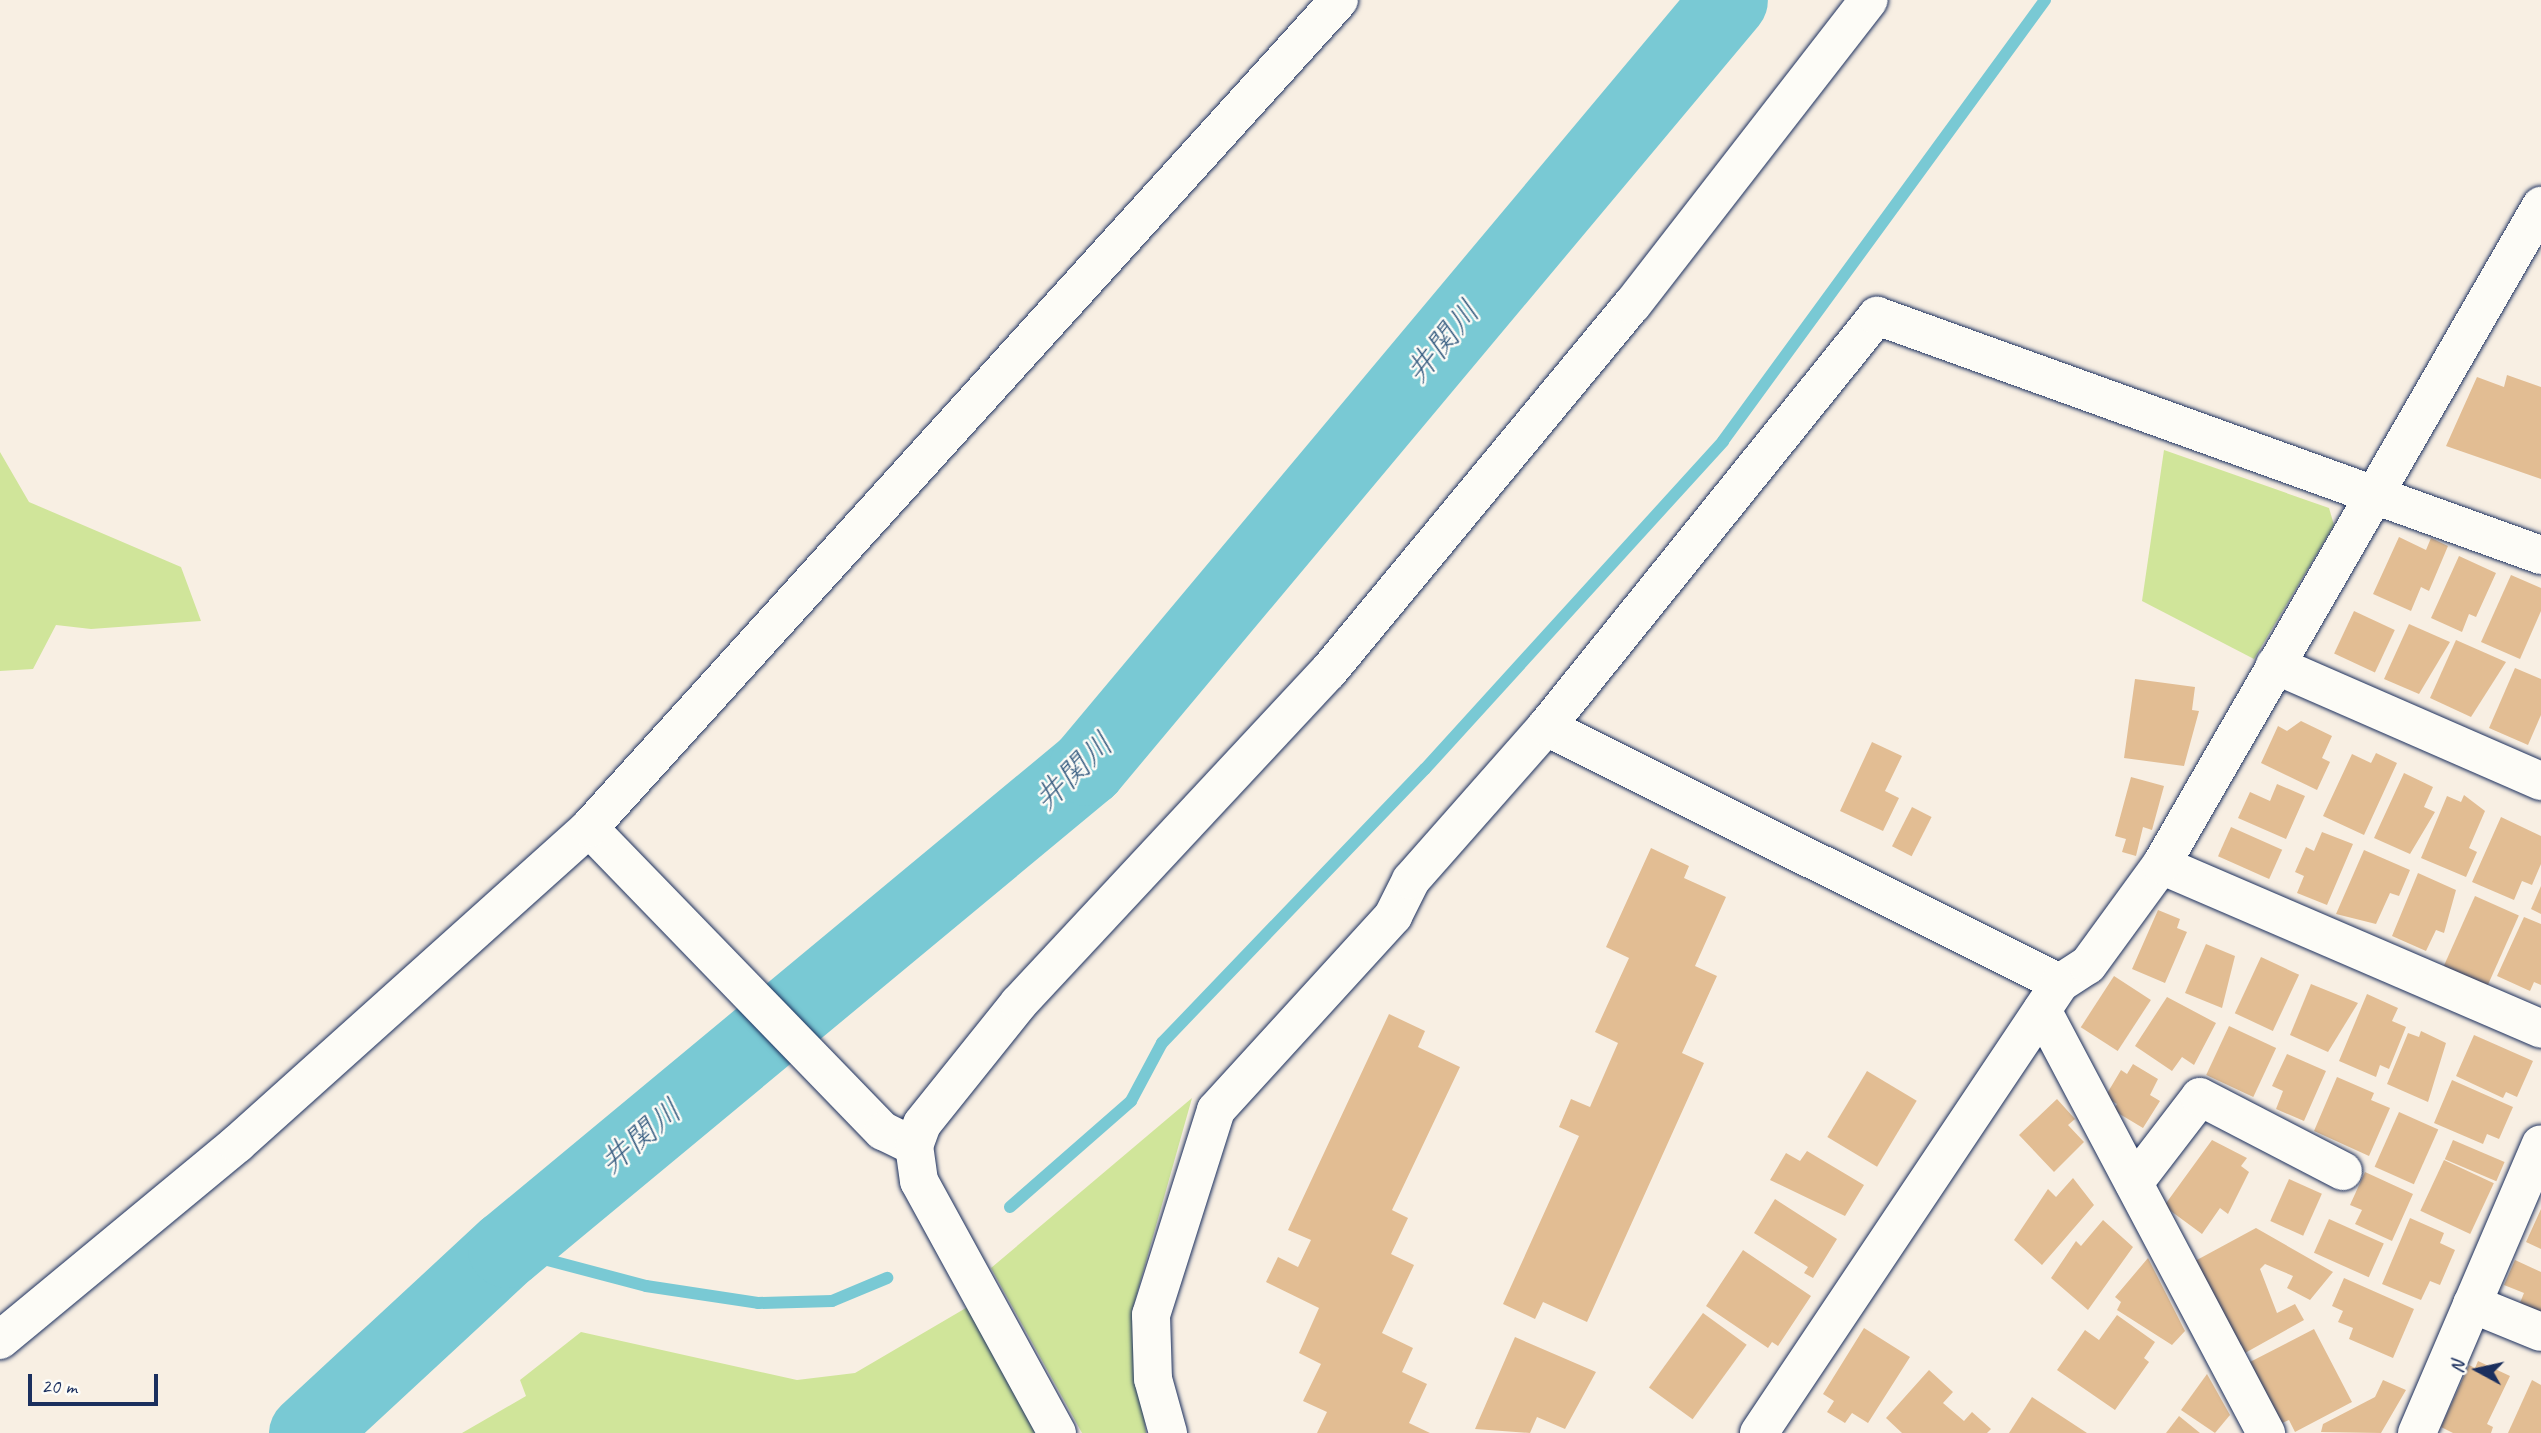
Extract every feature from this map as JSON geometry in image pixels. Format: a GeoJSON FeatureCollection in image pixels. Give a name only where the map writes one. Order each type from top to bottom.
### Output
{"type":"FeatureCollection","features":[{"type":"Feature","properties":{"kind":"street"},"geometry":{"type":"LineString","coordinates":[[0,1340],[237,1144],[595,834],[1339,0]]}},
{"type":"Feature","properties":{"kind":"street"},"geometry":{"type":"LineString","coordinates":[[899,1139],[934,1105],[1020,1003],[1328,672],[1632,305],[1869,0]]}},
{"type":"Feature","properties":{"kind":"street"},"geometry":{"type":"LineString","coordinates":[[1759,1433],[2051,997],[2088,965],[2161,865],[2541,206]]}},
{"type":"Feature","properties":{"kind":"street"},"geometry":{"type":"LineString","coordinates":[[1168,1433],[1153,1379],[1151,1315],[1216,1110],[1392,916],[1410,880],[1546,727],[1877,316],[2376,493],[2541,555]]}},
{"type":"Feature","properties":{"kind":"street"},"geometry":{"type":"LineString","coordinates":[[2275,665],[2541,781]]}},
{"type":"Feature","properties":{"kind":"street"},"geometry":{"type":"LineString","coordinates":[[1546,727],[2051,997],[2134,1183],[2266,1433]]}},
{"type":"Feature","properties":{"kind":"street"},"geometry":{"type":"LineString","coordinates":[[595,834],[899,1139],[933,1214],[1057,1433]]}},
{"type":"Feature","properties":{"kind":"street"},"geometry":{"type":"LineString","coordinates":[[2161,865],[2541,1029]]}},
{"type":"Feature","properties":{"kind":"street"},"geometry":{"type":"LineString","coordinates":[[2134,1183],[2200,1097],[2343,1171]]}},
{"type":"Feature","properties":{"kind":"street"},"geometry":{"type":"LineString","coordinates":[[2417,1433],[2541,1144]]}},
{"type":"Feature","properties":{"kind":"street"},"geometry":{"type":"LineString","coordinates":[[2472,1304],[2541,1332]]}},
{"type":"Feature","properties":{"kind":"green space"},"geometry":{"type":"Polygon","coordinates":[[[2164,450],[2329,508],[2334,525],[2254,659],[2142,601],[2164,450]]]}},
{"type":"Feature","properties":{"kind":"green space"},"geometry":{"type":"Polygon","coordinates":[[[0,452],[29,502],[181,567],[201,621],[91,629],[56,625],[33,669],[0,671],[0,452]]]}},
{"type":"Feature","properties":{"kind":"green space"},"geometry":{"type":"Polygon","coordinates":[[[1192,1098],[1132,1311],[1146,1433],[1082,1433],[991,1268],[1192,1098]]]}},
{"type":"Feature","properties":{"kind":"green space"},"geometry":{"type":"Polygon","coordinates":[[[971,1305],[1035,1433],[462,1433],[526,1396],[520,1380],[581,1332],[797,1380],[855,1373],[971,1305]]]}},
{"type":"Feature","properties":{"kind":"building"},"geometry":{"type":"Polygon","coordinates":[[[2507,375],[2541,387],[2541,479],[2446,446],[2477,377],[2504,387],[2507,375]]]}},
{"type":"Feature","properties":{"kind":"building"},"geometry":{"type":"Polygon","coordinates":[[[2399,537],[2426,550],[2431,538],[2448,546],[2429,591],[2421,587],[2411,611],[2373,594],[2399,537]]]}},
{"type":"Feature","properties":{"kind":"building"},"geometry":{"type":"Polygon","coordinates":[[[2459,556],[2496,573],[2476,617],[2469,614],[2462,632],[2431,618],[2459,556]]]}},
{"type":"Feature","properties":{"kind":"building"},"geometry":{"type":"Polygon","coordinates":[[[2511,575],[2541,588],[2541,611],[2520,659],[2481,642],[2511,575]]]}},
{"type":"Feature","properties":{"kind":"building"},"geometry":{"type":"Polygon","coordinates":[[[2354,611],[2395,630],[2375,673],[2334,654],[2354,611]]]}},
{"type":"Feature","properties":{"kind":"building"},"geometry":{"type":"Polygon","coordinates":[[[2409,624],[2450,642],[2419,694],[2384,679],[2409,624]]]}},
{"type":"Feature","properties":{"kind":"building"},"geometry":{"type":"Polygon","coordinates":[[[2456,640],[2506,662],[2471,717],[2430,698],[2456,640]]]}},
{"type":"Feature","properties":{"kind":"building"},"geometry":{"type":"Polygon","coordinates":[[[2515,668],[2541,679],[2541,715],[2528,745],[2489,728],[2515,668]]]}},
{"type":"Feature","properties":{"kind":"building"},"geometry":{"type":"Polygon","coordinates":[[[2135,679],[2195,687],[2192,710],[2199,711],[2184,766],[2124,758],[2135,679]]]}},
{"type":"Feature","properties":{"kind":"building"},"geometry":{"type":"Polygon","coordinates":[[[2301,721],[2332,736],[2322,758],[2330,762],[2317,790],[2261,763],[2278,726],[2287,731],[2301,721]]]}},
{"type":"Feature","properties":{"kind":"building"},"geometry":{"type":"Polygon","coordinates":[[[1872,742],[1902,756],[1885,791],[1899,798],[1883,831],[1840,811],[1872,742]]]}},
{"type":"Feature","properties":{"kind":"building"},"geometry":{"type":"Polygon","coordinates":[[[2376,753],[2397,763],[2364,835],[2323,816],[2352,754],[2371,763],[2376,753]]]}},
{"type":"Feature","properties":{"kind":"building"},"geometry":{"type":"Polygon","coordinates":[[[2404,773],[2433,787],[2424,807],[2435,812],[2410,854],[2374,838],[2404,773]]]}},
{"type":"Feature","properties":{"kind":"building"},"geometry":{"type":"Polygon","coordinates":[[[2131,777],[2164,786],[2152,830],[2143,827],[2136,856],[2122,852],[2126,839],[2115,836],[2131,777]]]}},
{"type":"Feature","properties":{"kind":"building"},"geometry":{"type":"Polygon","coordinates":[[[2277,784],[2305,796],[2286,839],[2238,818],[2250,792],[2270,801],[2277,784]]]}},
{"type":"Feature","properties":{"kind":"building"},"geometry":{"type":"Polygon","coordinates":[[[2464,795],[2485,811],[2469,848],[2477,852],[2466,877],[2421,858],[2447,796],[2461,802],[2464,795]]]}},
{"type":"Feature","properties":{"kind":"building"},"geometry":{"type":"Polygon","coordinates":[[[1912,807],[1932,817],[1912,856],[1892,846],[1912,807]]]}},
{"type":"Feature","properties":{"kind":"building"},"geometry":{"type":"Polygon","coordinates":[[[2501,817],[2541,836],[2541,864],[2532,885],[2522,881],[2514,900],[2472,882],[2501,817]]]}},
{"type":"Feature","properties":{"kind":"building"},"geometry":{"type":"Polygon","coordinates":[[[2231,827],[2282,850],[2269,879],[2218,856],[2231,827]]]}},
{"type":"Feature","properties":{"kind":"building"},"geometry":{"type":"Polygon","coordinates":[[[2322,832],[2353,844],[2327,905],[2297,893],[2304,876],[2295,872],[2306,847],[2314,851],[2322,832]]]}},
{"type":"Feature","properties":{"kind":"building"},"geometry":{"type":"Polygon","coordinates":[[[1651,848],[1689,866],[1684,878],[1726,897],[1695,966],[1717,976],[1682,1053],[1704,1063],[1587,1322],[1543,1302],[1535,1319],[1503,1304],[1579,1136],[1559,1127],[1571,1099],[1590,1107],[1618,1043],[1595,1032],[1629,958],[1606,947],[1651,848]]]}},
{"type":"Feature","properties":{"kind":"building"},"geometry":{"type":"Polygon","coordinates":[[[2364,850],[2410,870],[2399,896],[2390,893],[2376,924],[2336,914],[2364,850]]]}},
{"type":"Feature","properties":{"kind":"building"},"geometry":{"type":"Polygon","coordinates":[[[2418,873],[2456,890],[2444,933],[2436,930],[2426,951],[2392,936],[2418,873]]]}},
{"type":"Feature","properties":{"kind":"building"},"geometry":{"type":"Polygon","coordinates":[[[2541,886],[2541,914],[2531,909],[2541,886]]]}},
{"type":"Feature","properties":{"kind":"building"},"geometry":{"type":"Polygon","coordinates":[[[2475,896],[2519,916],[2488,986],[2444,966],[2475,896]]]}},
{"type":"Feature","properties":{"kind":"building"},"geometry":{"type":"Polygon","coordinates":[[[2158,910],[2180,919],[2177,928],[2187,932],[2165,983],[2132,969],[2158,910]]]}},
{"type":"Feature","properties":{"kind":"building"},"geometry":{"type":"Polygon","coordinates":[[[2524,917],[2541,924],[2541,985],[2534,982],[2530,991],[2497,976],[2524,917]]]}},
{"type":"Feature","properties":{"kind":"building"},"geometry":{"type":"Polygon","coordinates":[[[2206,944],[2235,956],[2222,1008],[2185,993],[2206,944]]]}},
{"type":"Feature","properties":{"kind":"building"},"geometry":{"type":"Polygon","coordinates":[[[2261,957],[2299,975],[2273,1031],[2235,1013],[2261,957]]]}},
{"type":"Feature","properties":{"kind":"building"},"geometry":{"type":"Polygon","coordinates":[[[2114,976],[2151,1000],[2118,1051],[2081,1027],[2114,976]]]}},
{"type":"Feature","properties":{"kind":"building"},"geometry":{"type":"Polygon","coordinates":[[[2311,984],[2358,1003],[2328,1052],[2290,1035],[2311,984]]]}},
{"type":"Feature","properties":{"kind":"building"},"geometry":{"type":"Polygon","coordinates":[[[2367,994],[2398,1008],[2392,1021],[2406,1027],[2389,1069],[2380,1065],[2376,1077],[2339,1061],[2367,994]]]}},
{"type":"Feature","properties":{"kind":"building"},"geometry":{"type":"Polygon","coordinates":[[[2167,997],[2216,1023],[2194,1065],[2182,1057],[2172,1071],[2135,1046],[2167,997]]]}},
{"type":"Feature","properties":{"kind":"building"},"geometry":{"type":"Polygon","coordinates":[[[1389,1014],[1425,1031],[1418,1047],[1460,1067],[1392,1210],[1408,1218],[1391,1254],[1414,1265],[1382,1333],[1413,1348],[1402,1372],[1427,1384],[1409,1423],[1430,1433],[1317,1433],[1327,1412],[1303,1401],[1321,1364],[1299,1353],[1319,1308],[1266,1282],[1278,1257],[1298,1267],[1311,1240],[1288,1230],[1389,1014]]]}},
{"type":"Feature","properties":{"kind":"building"},"geometry":{"type":"Polygon","coordinates":[[[2229,1026],[2276,1048],[2253,1097],[2206,1075],[2229,1026]]]}},
{"type":"Feature","properties":{"kind":"building"},"geometry":{"type":"Polygon","coordinates":[[[2421,1031],[2446,1043],[2428,1102],[2387,1084],[2408,1033],[2419,1037],[2421,1031]]]}},
{"type":"Feature","properties":{"kind":"building"},"geometry":{"type":"Polygon","coordinates":[[[2474,1035],[2533,1061],[2517,1097],[2506,1092],[2503,1098],[2456,1076],[2474,1035]]]}},
{"type":"Feature","properties":{"kind":"building"},"geometry":{"type":"Polygon","coordinates":[[[2287,1054],[2326,1071],[2304,1121],[2276,1109],[2283,1091],[2272,1086],[2287,1054]]]}},
{"type":"Feature","properties":{"kind":"building"},"geometry":{"type":"Polygon","coordinates":[[[2133,1064],[2158,1079],[2150,1095],[2160,1101],[2143,1128],[2113,1110],[2117,1104],[2105,1097],[2121,1070],[2127,1074],[2133,1064]]]}},
{"type":"Feature","properties":{"kind":"building"},"geometry":{"type":"Polygon","coordinates":[[[1867,1071],[1917,1101],[1877,1167],[1827,1137],[1867,1071]]]}},
{"type":"Feature","properties":{"kind":"building"},"geometry":{"type":"Polygon","coordinates":[[[2337,1077],[2374,1093],[2371,1100],[2390,1108],[2369,1156],[2314,1131],[2337,1077]]]}},
{"type":"Feature","properties":{"kind":"building"},"geometry":{"type":"Polygon","coordinates":[[[2452,1080],[2513,1107],[2499,1139],[2487,1134],[2483,1144],[2434,1123],[2452,1080]]]}},
{"type":"Feature","properties":{"kind":"building"},"geometry":{"type":"Polygon","coordinates":[[[2057,1099],[2075,1119],[2068,1125],[2084,1142],[2054,1172],[2019,1135],[2057,1099]]]}},
{"type":"Feature","properties":{"kind":"building"},"geometry":{"type":"Polygon","coordinates":[[[2399,1112],[2438,1129],[2414,1184],[2375,1167],[2399,1112]]]}},
{"type":"Feature","properties":{"kind":"building"},"geometry":{"type":"Polygon","coordinates":[[[2212,1140],[2247,1158],[2241,1166],[2249,1172],[2228,1214],[2220,1208],[2202,1234],[2164,1206],[2212,1140]]]}},
{"type":"Feature","properties":{"kind":"building"},"geometry":{"type":"Polygon","coordinates":[[[2453,1140],[2505,1162],[2496,1181],[2445,1159],[2453,1140]]]}},
{"type":"Feature","properties":{"kind":"building"},"geometry":{"type":"Polygon","coordinates":[[[1807,1151],[1864,1185],[1845,1216],[1770,1180],[1786,1153],[1800,1161],[1807,1151]]]}},
{"type":"Feature","properties":{"kind":"building"},"geometry":{"type":"Polygon","coordinates":[[[2444,1160],[2494,1183],[2470,1234],[2420,1211],[2444,1160]]]}},
{"type":"Feature","properties":{"kind":"building"},"geometry":{"type":"Polygon","coordinates":[[[2365,1172],[2413,1194],[2392,1241],[2355,1224],[2362,1210],[2350,1205],[2365,1172]]]}},
{"type":"Feature","properties":{"kind":"building"},"geometry":{"type":"Polygon","coordinates":[[[2073,1178],[2094,1205],[2042,1265],[2014,1240],[2048,1189],[2056,1197],[2073,1178]]]}},
{"type":"Feature","properties":{"kind":"building"},"geometry":{"type":"Polygon","coordinates":[[[2289,1179],[2322,1194],[2303,1236],[2270,1221],[2289,1179]]]}},
{"type":"Feature","properties":{"kind":"building"},"geometry":{"type":"Polygon","coordinates":[[[1775,1199],[1837,1239],[1813,1278],[1804,1273],[1808,1267],[1754,1233],[1775,1199]]]}},
{"type":"Feature","properties":{"kind":"building"},"geometry":{"type":"Polygon","coordinates":[[[2541,1209],[2541,1249],[2526,1242],[2541,1209]]]}},
{"type":"Feature","properties":{"kind":"building"},"geometry":{"type":"Polygon","coordinates":[[[2410,1218],[2444,1233],[2440,1243],[2455,1250],[2440,1285],[2430,1281],[2421,1300],[2382,1284],[2410,1218]]]}},
{"type":"Feature","properties":{"kind":"building"},"geometry":{"type":"Polygon","coordinates":[[[2329,1219],[2384,1243],[2369,1277],[2314,1253],[2329,1219]]]}},
{"type":"Feature","properties":{"kind":"building"},"geometry":{"type":"Polygon","coordinates":[[[2103,1220],[2133,1247],[2088,1310],[2051,1278],[2076,1241],[2081,1246],[2103,1220]]]}},
{"type":"Feature","properties":{"kind":"building"},"geometry":{"type":"Polygon","coordinates":[[[2256,1228],[2333,1272],[2310,1300],[2287,1288],[2293,1276],[2265,1264],[2260,1269],[2277,1313],[2295,1304],[2304,1320],[2245,1353],[2195,1261],[2256,1228]]]}},
{"type":"Feature","properties":{"kind":"building"},"geometry":{"type":"Polygon","coordinates":[[[1743,1250],[1811,1296],[1778,1346],[1772,1342],[1768,1348],[1706,1306],[1743,1250]]]}},
{"type":"Feature","properties":{"kind":"building"},"geometry":{"type":"Polygon","coordinates":[[[2148,1258],[2185,1331],[2172,1345],[2117,1310],[2121,1302],[2115,1297],[2148,1258]]]}},
{"type":"Feature","properties":{"kind":"building"},"geometry":{"type":"Polygon","coordinates":[[[2515,1260],[2541,1272],[2541,1320],[2517,1310],[2524,1293],[2504,1285],[2515,1260]]]}},
{"type":"Feature","properties":{"kind":"building"},"geometry":{"type":"Polygon","coordinates":[[[2344,1278],[2414,1309],[2393,1358],[2349,1339],[2353,1328],[2338,1322],[2343,1311],[2332,1306],[2344,1278]]]}},
{"type":"Feature","properties":{"kind":"building"},"geometry":{"type":"Polygon","coordinates":[[[1703,1313],[1747,1345],[1693,1419],[1649,1387],[1703,1313]]]}},
{"type":"Feature","properties":{"kind":"building"},"geometry":{"type":"Polygon","coordinates":[[[2117,1315],[2155,1342],[2144,1358],[2149,1362],[2115,1410],[2057,1370],[2085,1330],[2099,1340],[2117,1315]]]}},
{"type":"Feature","properties":{"kind":"building"},"geometry":{"type":"Polygon","coordinates":[[[1864,1328],[1910,1357],[1868,1423],[1852,1413],[1845,1423],[1827,1412],[1834,1401],[1823,1394],[1864,1328]]]}},
{"type":"Feature","properties":{"kind":"building"},"geometry":{"type":"Polygon","coordinates":[[[2314,1329],[2352,1402],[2295,1432],[2289,1420],[2282,1423],[2250,1362],[2314,1329]]]}},
{"type":"Feature","properties":{"kind":"building"},"geometry":{"type":"Polygon","coordinates":[[[1515,1337],[1596,1372],[1565,1429],[1537,1417],[1530,1433],[1475,1429],[1515,1337]]]}},
{"type":"Feature","properties":{"kind":"building"},"geometry":{"type":"Polygon","coordinates":[[[2478,1361],[2510,1376],[2487,1424],[2493,1427],[2491,1433],[2453,1433],[2441,1427],[2469,1365],[2475,1368],[2478,1361]]]}},
{"type":"Feature","properties":{"kind":"building"},"geometry":{"type":"Polygon","coordinates":[[[1929,1370],[1953,1392],[1943,1403],[1964,1421],[1972,1412],[1991,1429],[1987,1433],[1902,1433],[1886,1418],[1929,1370]]]}},
{"type":"Feature","properties":{"kind":"building"},"geometry":{"type":"Polygon","coordinates":[[[2207,1374],[2230,1415],[2215,1433],[2181,1410],[2207,1374]]]}},
{"type":"Feature","properties":{"kind":"building"},"geometry":{"type":"Polygon","coordinates":[[[2383,1380],[2406,1390],[2381,1433],[2321,1432],[2323,1424],[2375,1397],[2383,1380]]]}},
{"type":"Feature","properties":{"kind":"building"},"geometry":{"type":"Polygon","coordinates":[[[2532,1380],[2541,1385],[2541,1433],[2508,1433],[2532,1380]]]}},
{"type":"Feature","properties":{"kind":"building"},"geometry":{"type":"Polygon","coordinates":[[[2032,1397],[2087,1433],[2009,1433],[2032,1397]]]}},
{"type":"Feature","properties":{"kind":"building"},"geometry":{"type":"Polygon","coordinates":[[[2179,1416],[2200,1433],[2166,1433],[2179,1416]]]}},
{"type":"Feature","properties":{"kind":"waterway","name":"井関川"},"geometry":{"type":"LineString","coordinates":[[307,1433],[506,1249],[1087,767],[1729,0]]}},
{"type":"Feature","properties":{"kind":"waterway"},"geometry":{"type":"LineString","coordinates":[[1010,1207],[1131,1101],[1162,1043],[1425,769],[1723,441],[2045,0]]}},
{"type":"Feature","properties":{"kind":"waterway"},"geometry":{"type":"LineString","coordinates":[[506,1249],[646,1286],[758,1303],[832,1301],[887,1278]]}}]}
